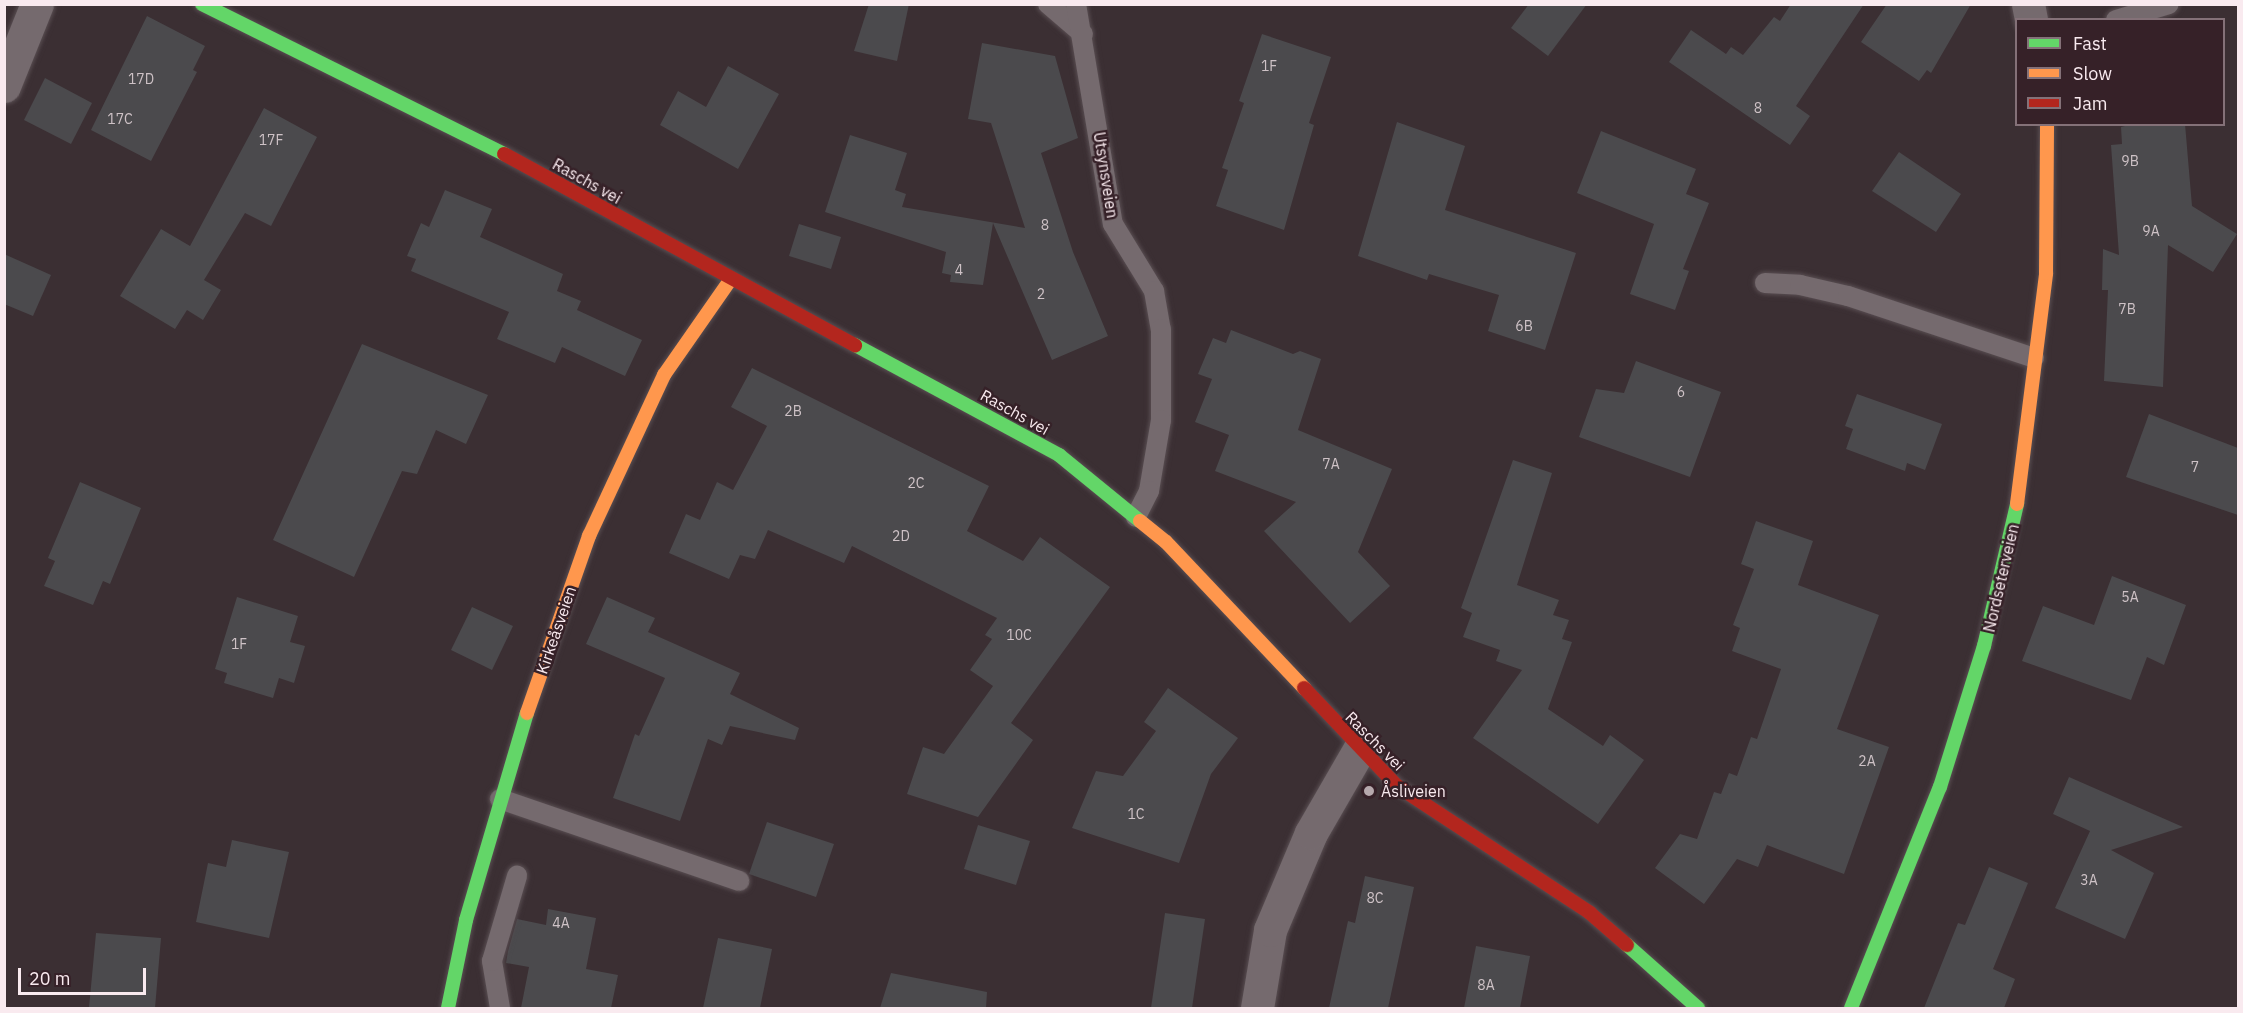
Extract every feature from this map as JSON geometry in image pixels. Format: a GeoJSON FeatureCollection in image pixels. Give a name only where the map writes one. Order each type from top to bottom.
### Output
{"type":"FeatureCollection","features":[{"type":"Feature","properties":{"kind":"street"},"geometry":{"type":"LineString","coordinates":[[4,86],[37,4]]}},
{"type":"Feature","properties":{"kind":"street","name":"Raschs vei"},"geometry":{"type":"LineString","coordinates":[[202,4],[363,79],[1024,435],[1095,482],[1136,517],[1223,601],[1359,750],[1397,786],[1590,913],[1698,1008]]}},
{"type":"Feature","properties":{"kind":"street","name":"Nordseterveien"},"geometry":{"type":"LineString","coordinates":[[1851,1008],[1940,787],[1984,646],[2014,529],[2046,273],[2047,126]]}},
{"type":"Feature","properties":{"kind":"street","name":"Kirkeåsveien"},"geometry":{"type":"LineString","coordinates":[[448,1008],[466,920],[500,799],[589,536],[664,375],[731,279]]}},
{"type":"Feature","properties":{"kind":"street"},"geometry":{"type":"LineString","coordinates":[[1257,1008],[1270,930],[1311,833],[1359,750]]}},
{"type":"Feature","properties":{"kind":"lane"},"geometry":{"type":"LineString","coordinates":[[1048,4],[1083,34]]}},
{"type":"Feature","properties":{"kind":"lane","name":"Utsynsveien"},"geometry":{"type":"LineString","coordinates":[[1076,4],[1083,34],[1113,224],[1154,291],[1161,330],[1161,420],[1149,491],[1136,517]]}},
{"type":"Feature","properties":{"kind":"lane"},"geometry":{"type":"LineString","coordinates":[[2123,18],[2169,4]]}},
{"type":"Feature","properties":{"kind":"lane"},"geometry":{"type":"LineString","coordinates":[[1765,283],[1800,285],[1848,296],[2034,358]]}},
{"type":"Feature","properties":{"kind":"lane"},"geometry":{"type":"LineString","coordinates":[[500,799],[739,881]]}},
{"type":"Feature","properties":{"kind":"lane"},"geometry":{"type":"LineString","coordinates":[[500,1008],[492,961],[517,876]]}},
{"type":"Feature","properties":{"kind":"building"},"geometry":{"type":"Polygon","coordinates":[[[869,4],[909,4],[897,61],[854,51],[869,4]]]}},
{"type":"Feature","properties":{"kind":"building"},"geometry":{"type":"Polygon","coordinates":[[[1529,4],[1587,4],[1548,56],[1511,28],[1529,4]]]}},
{"type":"Feature","properties":{"kind":"building"},"geometry":{"type":"Polygon","coordinates":[[[1791,4],[1864,4],[1796,106],[1810,116],[1790,145],[1669,62],[1691,30],[1726,54],[1731,47],[1743,55],[1774,17],[1780,21],[1791,4]]]}},
{"type":"Feature","properties":{"kind":"building"},"geometry":{"type":"Polygon","coordinates":[[[1887,4],[1971,4],[1931,73],[1927,70],[1919,81],[1861,42],[1887,4]]]}},
{"type":"Feature","properties":{"kind":"building"},"geometry":{"type":"Polygon","coordinates":[[[147,16],[205,46],[193,70],[197,72],[151,161],[91,130],[147,16]]]}},
{"type":"Feature","properties":{"kind":"building"},"geometry":{"type":"Polygon","coordinates":[[[1262,34],[1331,57],[1309,123],[1314,125],[1284,230],[1216,206],[1228,170],[1222,168],[1244,103],[1239,101],[1262,34]]]}},
{"type":"Feature","properties":{"kind":"building"},"geometry":{"type":"Polygon","coordinates":[[[982,43],[1055,56],[1078,138],[1041,153],[1073,252],[1108,336],[1052,360],[993,223],[983,285],[950,282],[951,275],[942,273],[946,252],[825,212],[850,135],[907,153],[895,190],[906,194],[902,207],[1025,228],[991,123],[968,119],[982,43]]]}},
{"type":"Feature","properties":{"kind":"building"},"geometry":{"type":"Polygon","coordinates":[[[728,66],[779,94],[738,169],[660,125],[678,91],[706,107],[728,66]]]}},
{"type":"Feature","properties":{"kind":"building"},"geometry":{"type":"Polygon","coordinates":[[[45,78],[92,103],[71,144],[24,120],[45,78]]]}},
{"type":"Feature","properties":{"kind":"building"},"geometry":{"type":"Polygon","coordinates":[[[264,108],[317,137],[271,226],[245,213],[204,280],[221,290],[203,320],[187,310],[175,329],[120,296],[161,229],[190,246],[264,108]]]}},
{"type":"Feature","properties":{"kind":"building"},"geometry":{"type":"Polygon","coordinates":[[[1397,122],[1465,146],[1445,210],[1576,253],[1545,350],[1488,331],[1499,295],[1429,274],[1427,280],[1358,256],[1397,122]]]}},
{"type":"Feature","properties":{"kind":"building"},"geometry":{"type":"Polygon","coordinates":[[[2185,126],[2192,206],[2237,234],[2213,272],[2168,245],[2163,387],[2104,381],[2108,290],[2102,290],[2103,249],[2119,255],[2111,145],[2122,144],[2121,127],[2185,126]]]}},
{"type":"Feature","properties":{"kind":"building"},"geometry":{"type":"Polygon","coordinates":[[[1601,131],[1696,169],[1686,194],[1709,203],[1683,269],[1689,271],[1675,310],[1630,294],[1654,224],[1577,193],[1601,131]]]}},
{"type":"Feature","properties":{"kind":"building"},"geometry":{"type":"Polygon","coordinates":[[[1899,152],[1961,194],[1936,232],[1872,191],[1899,152]]]}},
{"type":"Feature","properties":{"kind":"building"},"geometry":{"type":"Polygon","coordinates":[[[445,190],[492,209],[480,237],[563,274],[557,291],[581,301],[577,310],[642,340],[625,376],[562,347],[555,363],[497,339],[509,312],[411,271],[416,259],[407,256],[421,223],[429,227],[445,190]]]}},
{"type":"Feature","properties":{"kind":"building"},"geometry":{"type":"Polygon","coordinates":[[[799,224],[841,237],[831,269],[789,256],[799,224]]]}},
{"type":"Feature","properties":{"kind":"building"},"geometry":{"type":"Polygon","coordinates":[[[4,254],[51,275],[33,316],[4,304],[4,254]]]}},
{"type":"Feature","properties":{"kind":"building"},"geometry":{"type":"Polygon","coordinates":[[[1231,330],[1293,354],[1300,351],[1321,359],[1298,430],[1392,469],[1358,552],[1390,586],[1350,623],[1264,531],[1296,502],[1215,471],[1229,435],[1195,422],[1212,379],[1198,374],[1213,338],[1226,343],[1231,330]]]}},
{"type":"Feature","properties":{"kind":"building"},"geometry":{"type":"Polygon","coordinates":[[[362,344],[488,395],[466,444],[436,430],[417,474],[402,471],[354,577],[273,540],[362,344]]]}},
{"type":"Feature","properties":{"kind":"building"},"geometry":{"type":"Polygon","coordinates":[[[1636,361],[1721,392],[1690,477],[1579,437],[1596,389],[1624,393],[1636,361]]]}},
{"type":"Feature","properties":{"kind":"building"},"geometry":{"type":"Polygon","coordinates":[[[752,368],[989,486],[967,531],[1023,561],[1040,537],[1110,587],[1011,723],[1033,740],[978,817],[907,794],[923,747],[944,754],[993,686],[970,670],[992,639],[985,635],[997,618],[852,546],[844,563],[768,530],[755,559],[740,555],[729,579],[669,553],[686,514],[700,520],[717,482],[733,490],[767,426],[731,407],[752,368]]]}},
{"type":"Feature","properties":{"kind":"building"},"geometry":{"type":"Polygon","coordinates":[[[1857,394],[1942,424],[1925,470],[1907,463],[1905,471],[1846,449],[1853,429],[1845,426],[1857,394]]]}},
{"type":"Feature","properties":{"kind":"building"},"geometry":{"type":"Polygon","coordinates":[[[2149,414],[2238,448],[2238,515],[2126,477],[2149,414]]]}},
{"type":"Feature","properties":{"kind":"building"},"geometry":{"type":"Polygon","coordinates":[[[1513,460],[1552,473],[1517,585],[1559,600],[1553,615],[1569,620],[1562,639],[1572,642],[1548,709],[1603,746],[1610,735],[1644,760],[1598,824],[1473,738],[1522,670],[1496,661],[1500,650],[1463,637],[1472,613],[1461,608],[1513,460]]]}},
{"type":"Feature","properties":{"kind":"building"},"geometry":{"type":"Polygon","coordinates":[[[80,482],[141,508],[110,584],[103,581],[93,605],[44,586],[55,561],[48,558],[80,482]]]}},
{"type":"Feature","properties":{"kind":"building"},"geometry":{"type":"Polygon","coordinates":[[[1756,521],[1813,541],[1798,585],[1879,615],[1837,729],[1889,747],[1844,874],[1767,845],[1758,867],[1737,859],[1704,904],[1655,868],[1680,834],[1697,839],[1714,792],[1721,794],[1729,773],[1737,776],[1751,737],[1757,739],[1781,669],[1732,651],[1740,628],[1733,625],[1754,569],[1741,564],[1756,521]]]}},
{"type":"Feature","properties":{"kind":"building"},"geometry":{"type":"Polygon","coordinates":[[[2112,576],[2186,605],[2164,665],[2147,657],[2131,700],[2022,661],[2043,606],[2094,625],[2112,576]]]}},
{"type":"Feature","properties":{"kind":"building"},"geometry":{"type":"Polygon","coordinates":[[[237,597],[298,616],[290,642],[305,646],[294,683],[279,678],[273,698],[224,683],[227,673],[215,669],[237,597]]]}},
{"type":"Feature","properties":{"kind":"building"},"geometry":{"type":"Polygon","coordinates":[[[607,597],[655,618],[648,632],[740,673],[730,694],[799,728],[795,740],[730,726],[722,745],[708,739],[680,821],[613,798],[635,734],[639,736],[665,678],[586,644],[607,597]]]}},
{"type":"Feature","properties":{"kind":"building"},"geometry":{"type":"Polygon","coordinates":[[[472,607],[513,626],[492,670],[451,650],[472,607]]]}},
{"type":"Feature","properties":{"kind":"building"},"geometry":{"type":"Polygon","coordinates":[[[1168,688],[1238,738],[1211,774],[1179,863],[1072,828],[1096,771],[1123,776],[1156,731],[1144,722],[1168,688]]]}},
{"type":"Feature","properties":{"kind":"building"},"geometry":{"type":"Polygon","coordinates":[[[2069,777],[2183,827],[2111,850],[2154,873],[2125,939],[2055,908],[2090,831],[2053,814],[2069,777]]]}},
{"type":"Feature","properties":{"kind":"building"},"geometry":{"type":"Polygon","coordinates":[[[767,822],[834,844],[816,897],[749,874],[767,822]]]}},
{"type":"Feature","properties":{"kind":"building"},"geometry":{"type":"Polygon","coordinates":[[[978,825],[1030,841],[1016,885],[964,869],[978,825]]]}},
{"type":"Feature","properties":{"kind":"building"},"geometry":{"type":"Polygon","coordinates":[[[232,840],[289,852],[269,938],[196,922],[208,863],[226,867],[232,840]]]}},
{"type":"Feature","properties":{"kind":"building"},"geometry":{"type":"Polygon","coordinates":[[[1989,867],[2028,883],[1993,969],[2015,979],[2004,1008],[1924,1008],[1958,923],[1965,925],[1989,867]]]}},
{"type":"Feature","properties":{"kind":"building"},"geometry":{"type":"Polygon","coordinates":[[[1365,876],[1414,887],[1388,1008],[1329,1008],[1348,921],[1355,923],[1365,876]]]}},
{"type":"Feature","properties":{"kind":"building"},"geometry":{"type":"Polygon","coordinates":[[[548,909],[596,918],[586,969],[618,975],[611,1008],[521,1008],[529,967],[506,963],[508,951],[517,919],[546,925],[548,909]]]}},
{"type":"Feature","properties":{"kind":"building"},"geometry":{"type":"Polygon","coordinates":[[[1165,913],[1205,919],[1192,1008],[1151,1008],[1165,913]]]}},
{"type":"Feature","properties":{"kind":"building"},"geometry":{"type":"Polygon","coordinates":[[[96,933],[161,938],[155,1008],[89,1008],[96,933]]]}},
{"type":"Feature","properties":{"kind":"building"},"geometry":{"type":"Polygon","coordinates":[[[718,938],[772,949],[760,1008],[703,1008],[718,938]]]}},
{"type":"Feature","properties":{"kind":"building"},"geometry":{"type":"Polygon","coordinates":[[[1476,946],[1530,956],[1520,1008],[1464,1008],[1476,946]]]}},
{"type":"Feature","properties":{"kind":"building"},"geometry":{"type":"Polygon","coordinates":[[[891,973],[987,992],[986,1008],[880,1008],[891,973]]]}},
{"type":"Feature","properties":{"kind":"traffic: fast"},"geometry":{"type":"LineString","coordinates":[[202,4],[504,154]]}},
{"type":"Feature","properties":{"kind":"traffic: fast"},"geometry":{"type":"LineString","coordinates":[[855,345],[1059,455],[1140,521]]}},
{"type":"Feature","properties":{"kind":"traffic: fast"},"geometry":{"type":"LineString","coordinates":[[1851,1008],[1940,787],[1984,646],[2017,504]]}},
{"type":"Feature","properties":{"kind":"traffic: fast"},"geometry":{"type":"LineString","coordinates":[[448,1008],[466,920],[527,713]]}},
{"type":"Feature","properties":{"kind":"traffic: fast"},"geometry":{"type":"LineString","coordinates":[[1627,945],[1698,1008]]}},
{"type":"Feature","properties":{"kind":"traffic: slow"},"geometry":{"type":"LineString","coordinates":[[2017,504],[2046,273],[2047,126]]}},
{"type":"Feature","properties":{"kind":"traffic: slow"},"geometry":{"type":"LineString","coordinates":[[527,713],[589,536],[664,375],[731,279]]}},
{"type":"Feature","properties":{"kind":"traffic: slow"},"geometry":{"type":"LineString","coordinates":[[1140,521],[1166,542],[1304,688]]}},
{"type":"Feature","properties":{"kind":"traffic: jam"},"geometry":{"type":"LineString","coordinates":[[504,154],[855,345]]}},
{"type":"Feature","properties":{"kind":"traffic: jam"},"geometry":{"type":"LineString","coordinates":[[1304,688],[1397,786],[1590,913],[1627,945]]}},
{"type":"Feature","properties":{"kind":"place","name":"Åsliveien"},"geometry":{"type":"Point","coordinates":[1369,791]}}]}
